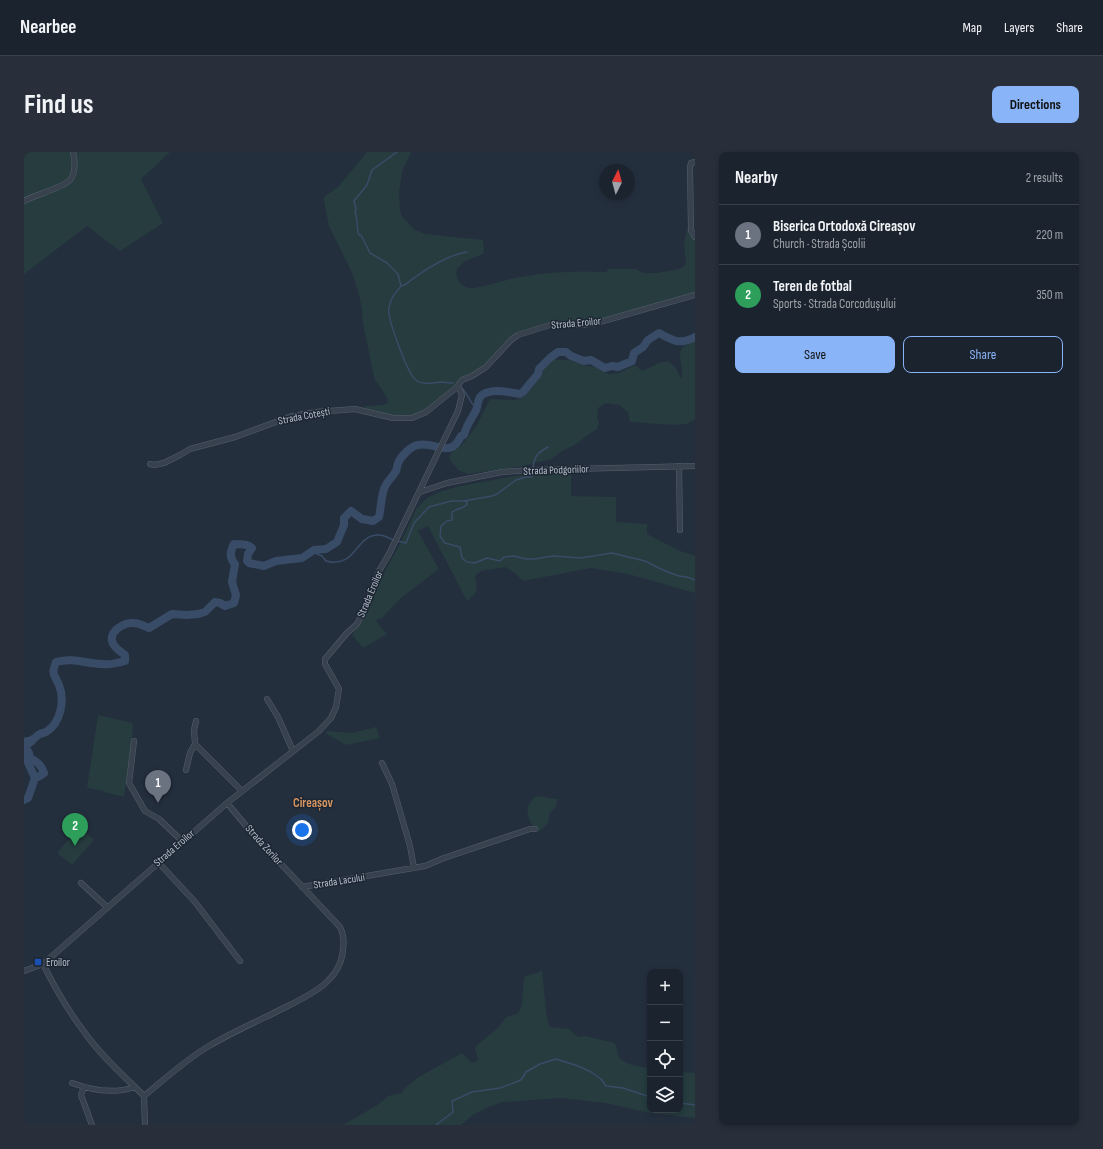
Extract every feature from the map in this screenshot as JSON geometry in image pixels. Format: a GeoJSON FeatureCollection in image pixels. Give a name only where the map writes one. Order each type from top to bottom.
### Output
{"type":"FeatureCollection","features":[{"type":"Feature","properties":{"kind":"street"},"geometry":{"type":"LineString","coordinates":[[24,201],[70,180],[75,165],[74,152]]}},
{"type":"Feature","properties":{"kind":"street"},"geometry":{"type":"LineString","coordinates":[[695,162],[691,163],[690,167],[691,230],[695,237]]}},
{"type":"Feature","properties":{"kind":"street","name":"Strada Eroilor"},"geometry":{"type":"LineString","coordinates":[[24,971],[44,964],[182,841],[227,803],[319,731],[331,718],[336,707],[338,690],[325,664],[326,659],[347,633],[357,624],[363,612],[378,571],[396,541],[458,411],[462,395],[459,388],[456,388],[462,380],[472,376],[486,367],[511,340],[523,333],[553,324],[582,325],[596,323],[695,294]]}},
{"type":"Feature","properties":{"kind":"street","name":"Strada Cotești"},"geometry":{"type":"LineString","coordinates":[[150,464],[154,465],[164,462],[180,456],[190,449],[235,437],[292,416],[316,412],[355,409],[393,418],[412,418],[426,412],[456,388]]}},
{"type":"Feature","properties":{"kind":"street"},"geometry":{"type":"LineString","coordinates":[[679,466],[680,530]]}},
{"type":"Feature","properties":{"kind":"street","name":"Strada Podgoriilor"},"geometry":{"type":"LineString","coordinates":[[420,492],[447,483],[502,472],[695,466]]}},
{"type":"Feature","properties":{"kind":"street"},"geometry":{"type":"LineString","coordinates":[[267,699],[278,717],[293,751]]}},
{"type":"Feature","properties":{"kind":"street"},"geometry":{"type":"LineString","coordinates":[[186,770],[190,753],[195,744],[194,730],[196,721]]}},
{"type":"Feature","properties":{"kind":"street"},"geometry":{"type":"LineString","coordinates":[[134,741],[129,783],[145,811],[160,819],[182,841]]}},
{"type":"Feature","properties":{"kind":"street"},"geometry":{"type":"LineString","coordinates":[[195,744],[242,791]]}},
{"type":"Feature","properties":{"kind":"street"},"geometry":{"type":"LineString","coordinates":[[382,763],[392,784],[410,846],[414,868]]}},
{"type":"Feature","properties":{"kind":"street","name":"Strada Zorilor"},"geometry":{"type":"LineString","coordinates":[[227,803],[252,833],[302,887]]}},
{"type":"Feature","properties":{"kind":"street","name":"Strada Lacului"},"geometry":{"type":"LineString","coordinates":[[302,887],[425,866],[478,846],[530,829],[535,829]]}},
{"type":"Feature","properties":{"kind":"street"},"geometry":{"type":"LineString","coordinates":[[158,862],[194,902],[240,961]]}},
{"type":"Feature","properties":{"kind":"street"},"geometry":{"type":"LineString","coordinates":[[81,883],[107,907]]}},
{"type":"Feature","properties":{"kind":"street","name":"Strada Lacului"},"geometry":{"type":"LineString","coordinates":[[144,1096],[189,1059],[215,1043],[318,989],[334,974],[340,966],[343,956],[343,933],[340,927],[302,887]]}},
{"type":"Feature","properties":{"kind":"street"},"geometry":{"type":"LineString","coordinates":[[44,964],[51,980],[85,1034],[144,1096],[145,1125]]}},
{"type":"Feature","properties":{"kind":"street"},"geometry":{"type":"LineString","coordinates":[[72,1083],[96,1090],[127,1090],[135,1087]]}},
{"type":"Feature","properties":{"kind":"street"},"geometry":{"type":"LineString","coordinates":[[84,1087],[81,1095],[92,1125]]}},
{"type":"Feature","properties":{"kind":"green space"},"geometry":{"type":"Polygon","coordinates":[[[24,152],[170,152],[141,179],[163,223],[120,251],[87,226],[24,274],[24,152]]]}},
{"type":"Feature","properties":{"kind":"green space"},"geometry":{"type":"Polygon","coordinates":[[[367,152],[411,152],[402,172],[399,192],[400,211],[403,218],[415,230],[425,234],[483,240],[483,254],[465,261],[457,269],[458,281],[465,287],[479,287],[539,274],[606,272],[609,269],[636,269],[643,273],[656,273],[675,270],[686,264],[684,244],[687,228],[690,228],[695,239],[695,293],[587,323],[554,322],[522,331],[502,345],[480,368],[459,380],[455,386],[427,409],[412,416],[392,415],[365,410],[363,409],[365,406],[383,405],[388,401],[374,377],[363,323],[359,294],[352,273],[329,226],[324,197],[338,187],[367,152]]]}},
{"type":"Feature","properties":{"kind":"green space"},"geometry":{"type":"Polygon","coordinates":[[[695,341],[695,419],[687,424],[673,425],[630,422],[628,412],[619,405],[606,403],[598,408],[597,417],[599,423],[597,429],[575,445],[562,451],[550,460],[523,466],[468,474],[458,470],[449,458],[452,451],[462,445],[477,425],[490,399],[515,400],[524,397],[539,379],[544,370],[554,360],[569,360],[586,366],[596,367],[608,374],[619,373],[635,365],[642,371],[659,363],[668,361],[676,368],[681,379],[681,350],[683,347],[695,341]]]}},
{"type":"Feature","properties":{"kind":"green space"},"geometry":{"type":"Polygon","coordinates":[[[571,474],[571,496],[616,497],[616,522],[647,524],[647,534],[680,551],[695,556],[695,593],[628,574],[591,568],[523,581],[515,573],[505,567],[481,571],[475,576],[476,590],[474,595],[467,601],[428,526],[418,531],[439,569],[402,597],[382,618],[375,620],[387,634],[363,648],[352,635],[365,617],[379,582],[402,540],[416,509],[427,498],[439,492],[460,486],[520,475],[571,474]]]}},
{"type":"Feature","properties":{"kind":"green space"},"geometry":{"type":"Polygon","coordinates":[[[98,715],[133,723],[132,743],[124,797],[87,788],[98,715]]]}},
{"type":"Feature","properties":{"kind":"green space"},"geometry":{"type":"Polygon","coordinates":[[[376,727],[380,738],[346,745],[325,733],[328,731],[352,733],[376,727]]]}},
{"type":"Feature","properties":{"kind":"green space"},"geometry":{"type":"Polygon","coordinates":[[[537,796],[558,799],[555,808],[550,812],[548,823],[539,832],[533,826],[528,817],[529,805],[537,796]]]}},
{"type":"Feature","properties":{"kind":"green space"},"geometry":{"type":"Polygon","coordinates":[[[79,827],[94,840],[72,865],[57,853],[79,827]]]}},
{"type":"Feature","properties":{"kind":"green space"},"geometry":{"type":"Polygon","coordinates":[[[542,971],[547,1018],[550,1027],[569,1029],[578,1037],[585,1036],[614,1043],[618,1055],[623,1061],[632,1065],[647,1068],[647,1112],[606,1103],[560,1098],[503,1102],[474,1114],[461,1125],[343,1125],[379,1104],[388,1096],[402,1093],[404,1089],[417,1078],[462,1053],[472,1063],[477,1061],[478,1058],[475,1049],[477,1045],[499,1027],[506,1017],[519,1012],[522,1003],[524,977],[542,971]]]}},
{"type":"Feature","properties":{"kind":"green space"},"geometry":{"type":"Polygon","coordinates":[[[683,1072],[695,1073],[695,1118],[650,1113],[683,1113],[683,1072]]]}},
{"type":"Feature","properties":{"kind":"waterway"},"geometry":{"type":"LineString","coordinates":[[397,152],[372,170],[367,185],[354,201],[358,233],[361,235],[370,253],[387,263],[398,274],[401,286],[394,294],[389,307],[389,312],[400,349],[413,377],[422,383],[453,383]]}},
{"type":"Feature","properties":{"kind":"waterway"},"geometry":{"type":"LineString","coordinates":[[401,286],[439,262],[467,252]]}},
{"type":"Feature","properties":{"kind":"waterway"},"geometry":{"type":"LineString","coordinates":[[24,745],[24,742],[32,740],[39,734],[46,732],[51,728],[58,717],[62,697],[59,685],[53,672],[56,662],[74,660],[97,664],[108,664],[125,661],[125,655],[115,647],[112,641],[113,633],[123,625],[136,623],[149,628],[172,614],[198,614],[205,612],[215,602],[225,606],[234,603],[236,595],[232,582],[235,564],[231,554],[234,544],[250,546],[252,548],[248,554],[247,561],[249,563],[264,566],[276,561],[302,558],[314,550],[326,549],[337,542],[344,525],[344,518],[351,511],[362,519],[373,521],[379,517],[385,487],[396,471],[399,460],[409,449],[425,444],[442,448],[452,447],[457,443],[461,436],[464,435],[476,410],[480,397],[493,391],[505,391],[520,394],[538,374],[539,369],[558,352],[566,352],[571,356],[584,361],[591,360],[605,368],[612,366],[618,367],[632,361],[634,353],[643,347],[648,340],[659,333],[677,341],[685,341],[695,337]]}},
{"type":"Feature","properties":{"kind":"waterway"},"geometry":{"type":"LineString","coordinates":[[460,386],[477,409]]}},
{"type":"Feature","properties":{"kind":"waterway"},"geometry":{"type":"LineString","coordinates":[[533,468],[537,455],[548,447]]}},
{"type":"Feature","properties":{"kind":"waterway"},"geometry":{"type":"LineString","coordinates":[[397,541],[406,543],[414,523],[429,507],[451,501],[464,501],[492,496],[516,480],[532,477],[533,472]]}},
{"type":"Feature","properties":{"kind":"waterway"},"geometry":{"type":"LineString","coordinates":[[464,501],[467,502],[466,506],[452,512],[452,520],[447,521],[441,526],[440,536],[445,543],[460,547],[462,558],[467,562],[475,563],[487,558],[500,561],[504,557],[514,556],[526,559],[553,556],[581,558],[612,553],[645,561],[665,571],[695,580]]}},
{"type":"Feature","properties":{"kind":"waterway"},"geometry":{"type":"LineString","coordinates":[[312,552],[322,556],[326,561],[336,562],[344,560],[350,556],[365,540],[371,536],[381,535],[393,540]]}},
{"type":"Feature","properties":{"kind":"waterway"},"geometry":{"type":"LineString","coordinates":[[24,754],[35,778],[44,773],[42,767],[30,758],[26,748],[32,741]]}},
{"type":"Feature","properties":{"kind":"waterway"},"geometry":{"type":"LineString","coordinates":[[24,800],[28,798],[35,778]]}},
{"type":"Feature","properties":{"kind":"waterway"},"geometry":{"type":"LineString","coordinates":[[436,1125],[453,1112],[452,1101],[472,1092],[500,1088],[521,1080],[526,1072],[540,1064],[556,1059],[591,1072],[601,1079],[606,1086],[623,1088],[647,1096]]}},
{"type":"Feature","properties":{"kind":"waterway"},"geometry":{"type":"LineString","coordinates":[[683,1103],[695,1105]]}},
{"type":"Feature","properties":{"kind":"place","name":"Biserica Ortodoxă Cireașov"},"geometry":{"type":"Point","coordinates":[158,803]}},
{"type":"Feature","properties":{"kind":"place","name":"Teren de fotbal"},"geometry":{"type":"Point","coordinates":[75,846]}},
{"type":"Feature","properties":{"kind":"place","name":"Eroilor"},"geometry":{"type":"Point","coordinates":[38,962]}},
{"type":"Feature","properties":{"kind":"district","name":"Cireașov"},"geometry":{"type":"Point","coordinates":[313,803]}}]}
